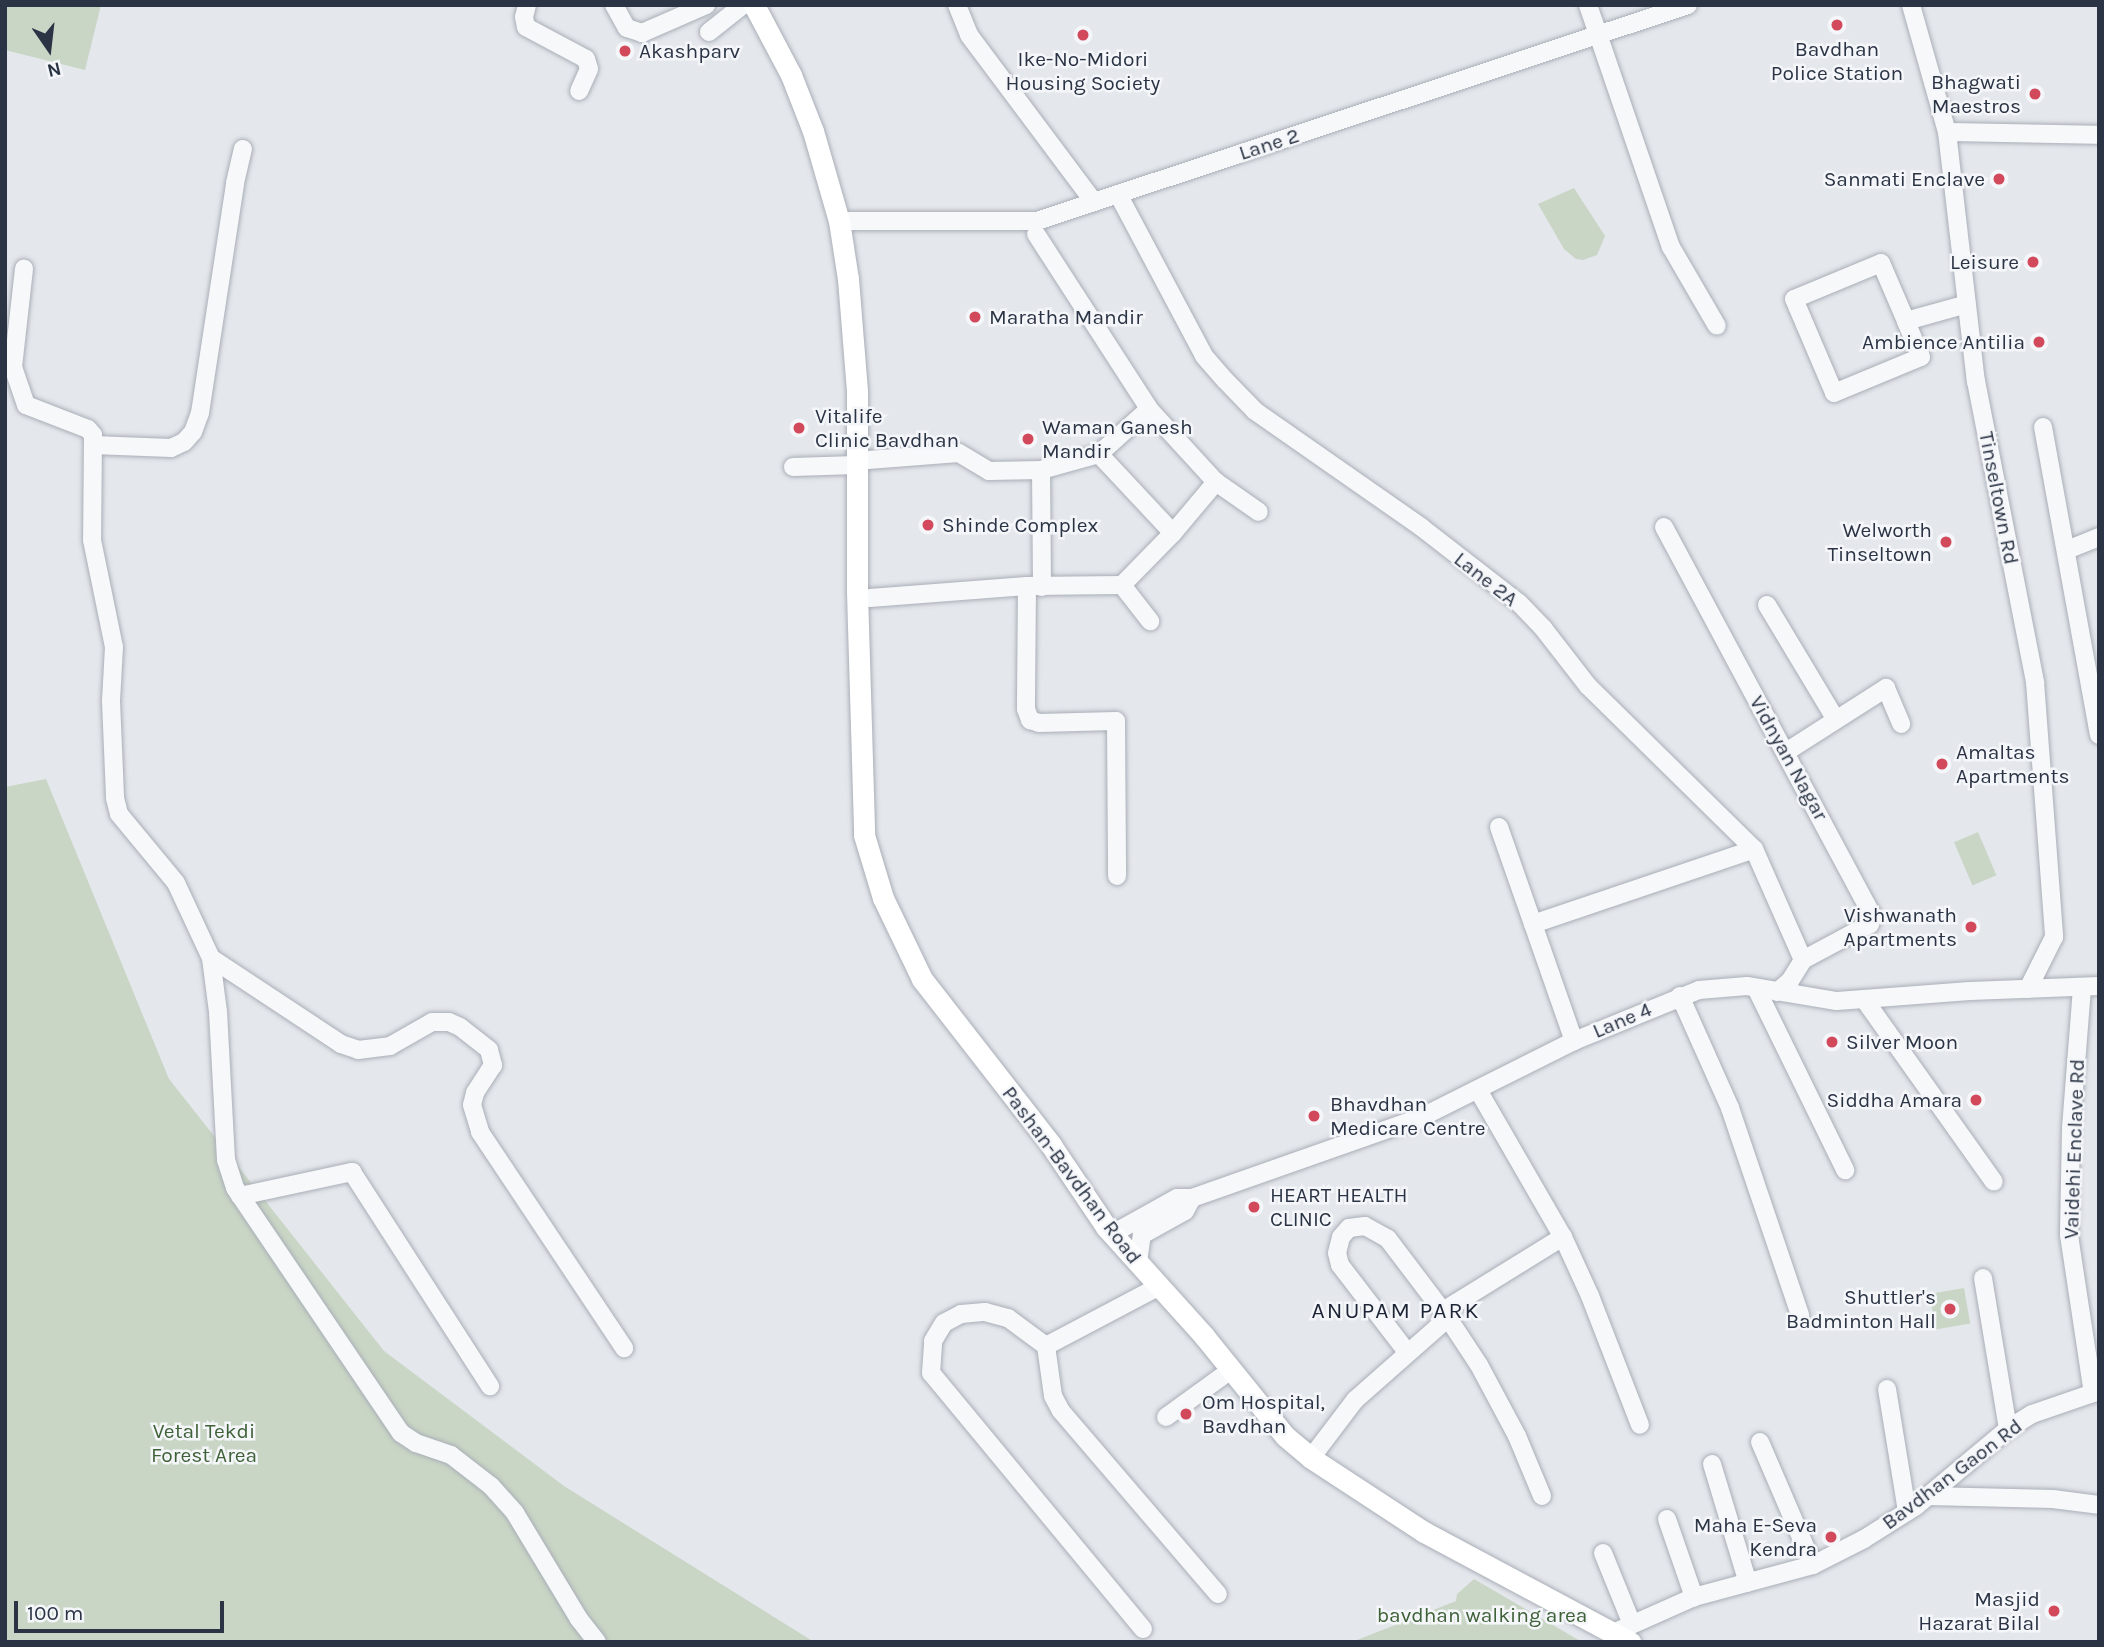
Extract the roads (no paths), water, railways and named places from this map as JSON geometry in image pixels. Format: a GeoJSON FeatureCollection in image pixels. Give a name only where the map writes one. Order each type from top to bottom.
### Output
{"type":"FeatureCollection","features":[{"type":"Feature","properties":{"kind":"main road","name":"Pashan-Bavdhan Road"},"geometry":{"type":"LineString","coordinates":[[754,5],[791,75],[845,221]]}},
{"type":"Feature","properties":{"kind":"main road","name":"Pashan-Bavdhan Road"},"geometry":{"type":"LineString","coordinates":[[770,5],[805,76],[826,127],[865,338],[858,636],[861,645],[864,835],[883,898],[922,979],[1051,1145],[1112,1234],[1160,1286],[1285,1436],[1311,1458],[1424,1532],[1624,1633]]}},
{"type":"Feature","properties":{"kind":"main road","name":"Pashan-Bavdhan Road"},"geometry":{"type":"LineString","coordinates":[[861,645],[868,630],[870,598],[862,462]]}},
{"type":"Feature","properties":{"kind":"street"},"geometry":{"type":"LineString","coordinates":[[527,5],[524,17],[526,27],[586,59],[589,69],[579,91]]}},
{"type":"Feature","properties":{"kind":"street"},"geometry":{"type":"LineString","coordinates":[[614,5],[627,28],[642,33],[706,5]]}},
{"type":"Feature","properties":{"kind":"street"},"geometry":{"type":"LineString","coordinates":[[709,32],[743,5]]}},
{"type":"Feature","properties":{"kind":"street"},"geometry":{"type":"LineString","coordinates":[[957,5],[969,35],[1094,202]]}},
{"type":"Feature","properties":{"kind":"street"},"geometry":{"type":"LineString","coordinates":[[1588,5],[1671,247],[1717,326]]}},
{"type":"Feature","properties":{"kind":"street","name":"Lane 2"},"geometry":{"type":"LineString","coordinates":[[845,221],[1037,221],[1688,5]]}},
{"type":"Feature","properties":{"kind":"street","name":"Tinseltown Rd"},"geometry":{"type":"LineString","coordinates":[[1912,5],[1947,132],[1976,381],[2035,682],[2054,937],[2028,989]]}},
{"type":"Feature","properties":{"kind":"street"},"geometry":{"type":"LineString","coordinates":[[1947,132],[2099,135]]}},
{"type":"Feature","properties":{"kind":"street"},"geometry":{"type":"LineString","coordinates":[[93,445],[171,448],[184,442],[193,432],[200,413],[234,183],[243,149]]}},
{"type":"Feature","properties":{"kind":"street","name":"Lane 2A"},"geometry":{"type":"LineString","coordinates":[[1118,194],[1205,356],[1225,380],[1255,411],[1421,527],[1519,603],[1543,628],[1588,686],[1754,849],[1803,960]]}},
{"type":"Feature","properties":{"kind":"street"},"geometry":{"type":"LineString","coordinates":[[1035,234],[1149,410],[1216,482],[1259,512]]}},
{"type":"Feature","properties":{"kind":"street"},"geometry":{"type":"LineString","coordinates":[[1881,263],[1906,321],[1921,357],[1834,393],[1794,299],[1881,263]]}},
{"type":"Feature","properties":{"kind":"street"},"geometry":{"type":"LineString","coordinates":[[23,270],[9,367],[26,405],[88,429],[93,435],[92,540],[114,647],[111,701],[115,798],[119,814],[176,883],[211,958],[218,1012],[229,1174],[240,1196],[401,1433],[416,1443],[450,1455],[491,1486],[507,1504],[597,1642]]}},
{"type":"Feature","properties":{"kind":"street"},"geometry":{"type":"LineString","coordinates":[[1906,321],[1968,304]]}},
{"type":"Feature","properties":{"kind":"street"},"geometry":{"type":"LineString","coordinates":[[793,467],[959,453],[989,471],[1041,470],[1099,454],[1149,410]]}},
{"type":"Feature","properties":{"kind":"street"},"geometry":{"type":"LineString","coordinates":[[2043,426],[2099,736]]}},
{"type":"Feature","properties":{"kind":"street"},"geometry":{"type":"LineString","coordinates":[[1099,454],[1173,533]]}},
{"type":"Feature","properties":{"kind":"street"},"geometry":{"type":"LineString","coordinates":[[1041,470],[1026,709],[1030,720],[1040,723],[1115,721],[1116,876]]}},
{"type":"Feature","properties":{"kind":"street"},"geometry":{"type":"LineString","coordinates":[[870,598],[1035,586],[1122,585],[1173,533],[1216,482]]}},
{"type":"Feature","properties":{"kind":"street","name":"Vidnyan Nagar"},"geometry":{"type":"LineString","coordinates":[[1664,527],[1873,916],[1870,924],[1803,960]]}},
{"type":"Feature","properties":{"kind":"street"},"geometry":{"type":"LineString","coordinates":[[2067,550],[2099,537]]}},
{"type":"Feature","properties":{"kind":"street"},"geometry":{"type":"LineString","coordinates":[[1122,585],[1150,621]]}},
{"type":"Feature","properties":{"kind":"street"},"geometry":{"type":"LineString","coordinates":[[1767,605],[1836,720]]}},
{"type":"Feature","properties":{"kind":"street"},"geometry":{"type":"LineString","coordinates":[[1786,752],[1886,688],[1900,724]]}},
{"type":"Feature","properties":{"kind":"street"},"geometry":{"type":"LineString","coordinates":[[1500,827],[1574,1041]]}},
{"type":"Feature","properties":{"kind":"street"},"geometry":{"type":"LineString","coordinates":[[1533,924],[1754,849]]}},
{"type":"Feature","properties":{"kind":"street"},"geometry":{"type":"LineString","coordinates":[[211,958],[341,1044],[358,1050],[390,1046],[432,1022],[449,1022],[460,1027],[489,1050],[493,1065],[475,1093],[472,1105],[480,1132],[624,1348]]}},
{"type":"Feature","properties":{"kind":"street"},"geometry":{"type":"LineString","coordinates":[[1777,992],[1790,981],[1803,960]]}},
{"type":"Feature","properties":{"kind":"street","name":"Lane 4"},"geometry":{"type":"LineString","coordinates":[[1112,1234],[1177,1198],[1192,1198],[1422,1118],[1574,1041],[1699,990],[1756,988],[1837,1001],[2090,987]]}},
{"type":"Feature","properties":{"kind":"street","name":"Vaidehi Enclave Rd"},"geometry":{"type":"LineString","coordinates":[[2090,987],[2071,1129],[2069,1235],[2096,1392]]}},
{"type":"Feature","properties":{"kind":"street"},"geometry":{"type":"LineString","coordinates":[[1756,988],[1845,1170]]}},
{"type":"Feature","properties":{"kind":"street"},"geometry":{"type":"LineString","coordinates":[[1679,996],[1730,1108],[1800,1315]]}},
{"type":"Feature","properties":{"kind":"street"},"geometry":{"type":"LineString","coordinates":[[1864,999],[1994,1182]]}},
{"type":"Feature","properties":{"kind":"street"},"geometry":{"type":"LineString","coordinates":[[1478,1090],[1563,1237],[1590,1296],[1640,1425]]}},
{"type":"Feature","properties":{"kind":"street"},"geometry":{"type":"LineString","coordinates":[[240,1196],[352,1172],[490,1386]]}},
{"type":"Feature","properties":{"kind":"street","name":"Lane 4"},"geometry":{"type":"LineString","coordinates":[[1138,1262],[1142,1235],[1185,1211],[1192,1198]]}},
{"type":"Feature","properties":{"kind":"street"},"geometry":{"type":"LineString","coordinates":[[1408,1352],[1340,1265],[1337,1253],[1341,1237],[1349,1228],[1365,1226],[1388,1239],[1446,1315],[1479,1365],[1517,1436],[1542,1496]]}},
{"type":"Feature","properties":{"kind":"street"},"geometry":{"type":"LineString","coordinates":[[1311,1458],[1355,1400],[1446,1315],[1563,1237]]}},
{"type":"Feature","properties":{"kind":"street"},"geometry":{"type":"LineString","coordinates":[[1983,1278],[2008,1429]]}},
{"type":"Feature","properties":{"kind":"street"},"geometry":{"type":"LineString","coordinates":[[1046,1346],[1160,1286]]}},
{"type":"Feature","properties":{"kind":"street"},"geometry":{"type":"LineString","coordinates":[[1143,1629],[932,1373],[933,1341],[944,1323],[961,1314],[985,1312],[1008,1318],[1046,1346],[1053,1396],[1061,1411],[1218,1594]]}},
{"type":"Feature","properties":{"kind":"street"},"geometry":{"type":"LineString","coordinates":[[1166,1417],[1231,1370]]}},
{"type":"Feature","properties":{"kind":"street"},"geometry":{"type":"LineString","coordinates":[[1887,1389],[1907,1511]]}},
{"type":"Feature","properties":{"kind":"street","name":"Bavdhan Gaon Rd"},"geometry":{"type":"LineString","coordinates":[[1624,1633],[1694,1597],[1813,1565],[1864,1539],[1928,1496],[2008,1429],[2032,1414],[2096,1392]]}},
{"type":"Feature","properties":{"kind":"street"},"geometry":{"type":"LineString","coordinates":[[1760,1442],[1813,1565]]}},
{"type":"Feature","properties":{"kind":"street"},"geometry":{"type":"LineString","coordinates":[[1712,1464],[1748,1583]]}},
{"type":"Feature","properties":{"kind":"street"},"geometry":{"type":"LineString","coordinates":[[1928,1496],[2053,1499],[2099,1505]]}},
{"type":"Feature","properties":{"kind":"street"},"geometry":{"type":"LineString","coordinates":[[1667,1519],[1694,1597]]}},
{"type":"Feature","properties":{"kind":"street"},"geometry":{"type":"LineString","coordinates":[[1603,1553],[1624,1633]]}},
{"type":"Feature","properties":{"kind":"place","name":"Bavdhan Police Station"},"geometry":{"type":"Point","coordinates":[1837,25]}},
{"type":"Feature","properties":{"kind":"place","name":"Ike-No-Midori Housing Society"},"geometry":{"type":"Point","coordinates":[1083,35]}},
{"type":"Feature","properties":{"kind":"place","name":"Akashparv"},"geometry":{"type":"Point","coordinates":[625,51]}},
{"type":"Feature","properties":{"kind":"place","name":"Bhagwati Maestros"},"geometry":{"type":"Point","coordinates":[2035,94]}},
{"type":"Feature","properties":{"kind":"place","name":"Sanmati Enclave"},"geometry":{"type":"Point","coordinates":[1999,179]}},
{"type":"Feature","properties":{"kind":"place","name":"Leisure"},"geometry":{"type":"Point","coordinates":[2033,262]}},
{"type":"Feature","properties":{"kind":"place","name":"Maratha Mandir"},"geometry":{"type":"Point","coordinates":[975,317]}},
{"type":"Feature","properties":{"kind":"place","name":"Ambience Antilia"},"geometry":{"type":"Point","coordinates":[2039,342]}},
{"type":"Feature","properties":{"kind":"place","name":"Vitalife Clinic Bavdhan"},"geometry":{"type":"Point","coordinates":[799,428]}},
{"type":"Feature","properties":{"kind":"place","name":"Waman Ganesh Mandir"},"geometry":{"type":"Point","coordinates":[1028,439]}},
{"type":"Feature","properties":{"kind":"place","name":"Shinde Complex"},"geometry":{"type":"Point","coordinates":[928,525]}},
{"type":"Feature","properties":{"kind":"place","name":"Welworth Tinseltown"},"geometry":{"type":"Point","coordinates":[1946,542]}},
{"type":"Feature","properties":{"kind":"place","name":"Amaltas Apartments"},"geometry":{"type":"Point","coordinates":[1942,764]}},
{"type":"Feature","properties":{"kind":"place","name":"Vishwanath Apartments"},"geometry":{"type":"Point","coordinates":[1971,927]}},
{"type":"Feature","properties":{"kind":"place","name":"Silver Moon"},"geometry":{"type":"Point","coordinates":[1832,1042]}},
{"type":"Feature","properties":{"kind":"place","name":"Siddha Amara"},"geometry":{"type":"Point","coordinates":[1976,1100]}},
{"type":"Feature","properties":{"kind":"place","name":"Bhavdhan Medicare Centre"},"geometry":{"type":"Point","coordinates":[1314,1116]}},
{"type":"Feature","properties":{"kind":"place","name":"HEART HEALTH CLINIC"},"geometry":{"type":"Point","coordinates":[1254,1207]}},
{"type":"Feature","properties":{"kind":"place","name":"Shuttler's Badminton Hall"},"geometry":{"type":"Point","coordinates":[1950,1309]}},
{"type":"Feature","properties":{"kind":"place","name":"Om Hospital, Bavdhan"},"geometry":{"type":"Point","coordinates":[1186,1414]}},
{"type":"Feature","properties":{"kind":"place","name":"Maha E-Seva Kendra"},"geometry":{"type":"Point","coordinates":[1831,1537]}},
{"type":"Feature","properties":{"kind":"place","name":"Masjid Hazarat Bilal"},"geometry":{"type":"Point","coordinates":[2054,1611]}},
{"type":"Feature","properties":{"kind":"district","name":"ANUPAM PARK"},"geometry":{"type":"Point","coordinates":[1396,1311]}},
{"type":"Feature","properties":{"kind":"park label","name":"Vetal Tekdi Forest Area"},"geometry":{"type":"Point","coordinates":[204,1443]}},
{"type":"Feature","properties":{"kind":"park label","name":"bavdhan walking area"},"geometry":{"type":"Point","coordinates":[1482,1615]}}]}
